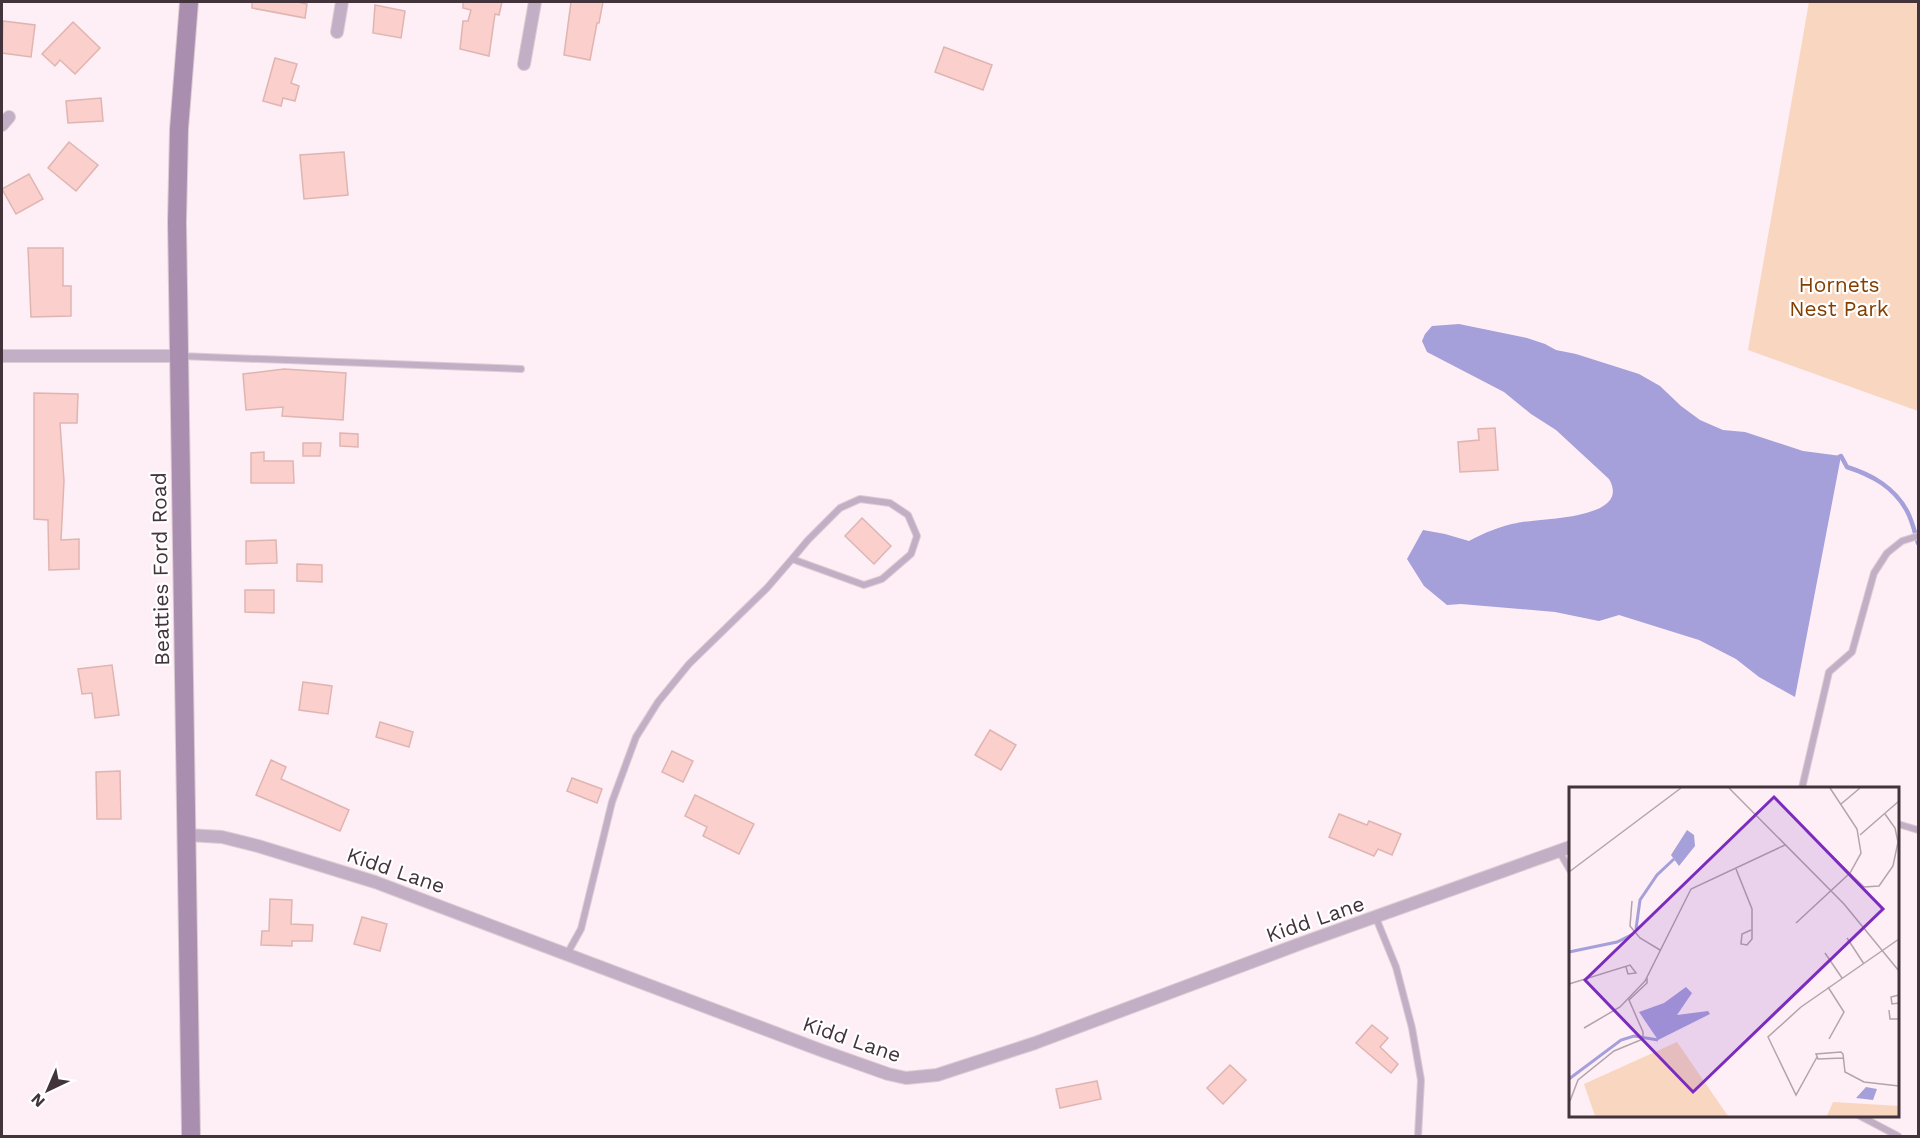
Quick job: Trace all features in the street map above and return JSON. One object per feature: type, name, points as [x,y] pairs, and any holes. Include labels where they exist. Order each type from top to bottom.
[{"type":"main road","name":"Beatties Ford Road","points":[[189,2],[179,129],[177,222],[191,1137]]},
{"type":"street","points":[[337,32],[342,2]]},
{"type":"street","points":[[524,64],[536,2]]},
{"type":"street","points":[[2,356],[178,356]]},
{"type":"street","name":"Kidd Lane","points":[[188,835],[222,837],[258,846],[413,895],[877,1070],[906,1078],[922,1078],[960,1068],[1035,1043],[1302,943],[1565,849]]},
{"type":"lane","points":[[178,356],[521,369]]},
{"type":"lane","points":[[566,954],[581,929],[612,802],[636,737],[658,702],[688,664],[767,588],[792,559],[840,508],[860,499],[890,503],[908,515],[917,536],[912,554],[882,579],[864,585],[792,559]]},
{"type":"lane","points":[[1802,787],[1829,672],[1852,652],[1874,573],[1887,553],[1902,541],[1918,536]]},
{"type":"lane","points":[[1899,824],[1918,830]]},
{"type":"lane","points":[[1565,849],[1569,866]]},
{"type":"lane","points":[[1376,918],[1395,968],[1412,1028],[1421,1080],[1418,1137]]},
{"type":"lane","points":[[1862,1117],[1898,1137]]},
{"type":"green space","name":"Hornets Nest Park","points":[[1809,2],[1918,2],[1918,411],[1748,350]]},
{"type":"shaded area","points":[[1459,324],[1527,338],[1556,350],[1639,374],[1660,386],[1700,420],[1723,430],[1745,432],[1803,451],[1841,456],[1795,697],[1759,677],[1736,659],[1699,640],[1619,615],[1599,621],[1555,612],[1461,604],[1447,605],[1424,586],[1407,559],[1423,530],[1469,541],[1511,524],[1562,518],[1596,510],[1608,502],[1613,492],[1609,479],[1556,430],[1531,414],[1504,392],[1427,352],[1422,341],[1432,326]]},
{"type":"building","points":[[252,2],[303,2],[307,4],[305,18],[252,8]]},
{"type":"building","points":[[463,2],[502,2],[499,15],[495,14],[489,56],[460,49],[463,21],[468,21],[471,10],[463,8]]},
{"type":"building","points":[[571,2],[603,2],[590,60],[564,55]]},
{"type":"building","points":[[375,5],[405,11],[401,38],[373,33]]},
{"type":"building","points":[[3,21],[35,25],[31,57],[2,53]]},
{"type":"building","points":[[73,22],[100,48],[75,74],[60,60],[55,66],[42,54]]},
{"type":"building","points":[[944,47],[992,65],[983,90],[935,72]]},
{"type":"building","points":[[275,58],[297,64],[291,83],[299,86],[295,101],[283,98],[281,106],[263,101]]},
{"type":"building","points":[[101,98],[103,121],[68,123],[66,101]]},
{"type":"building","points":[[69,142],[98,165],[76,191],[48,168]]},
{"type":"building","points":[[344,152],[348,195],[304,199],[300,155]]},
{"type":"building","points":[[29,174],[43,199],[16,214],[2,189]]},
{"type":"building","points":[[28,248],[63,248],[63,286],[71,286],[71,316],[31,317]]},
{"type":"building","points":[[284,369],[346,373],[343,420],[282,416],[283,407],[246,410],[243,374]]},
{"type":"building","points":[[34,393],[78,394],[77,423],[60,423],[64,481],[61,540],[79,539],[79,569],[49,570],[48,520],[34,519]]},
{"type":"building","points":[[1495,428],[1498,470],[1460,472],[1458,442],[1479,440],[1478,429]]},
{"type":"building","points":[[340,433],[358,434],[358,447],[340,446]]},
{"type":"building","points":[[303,443],[321,443],[320,456],[303,456]]},
{"type":"building","points":[[264,452],[264,461],[293,461],[294,483],[251,483],[251,453]]},
{"type":"building","points":[[862,518],[891,546],[874,564],[845,536]]},
{"type":"building","points":[[276,540],[277,563],[246,564],[246,541]]},
{"type":"building","points":[[297,564],[322,565],[322,582],[297,581]]},
{"type":"building","points":[[245,590],[274,590],[274,613],[245,612]]},
{"type":"building","points":[[112,665],[119,715],[95,718],[92,693],[82,694],[78,669]]},
{"type":"building","points":[[303,682],[332,686],[328,714],[299,710]]},
{"type":"building","points":[[380,722],[413,732],[409,747],[376,737]]},
{"type":"building","points":[[990,730],[1016,745],[1001,770],[975,755]]},
{"type":"building","points":[[672,751],[693,761],[683,782],[662,772]]},
{"type":"building","points":[[271,760],[286,767],[281,779],[349,810],[340,831],[256,795]]},
{"type":"building","points":[[120,771],[121,819],[97,819],[96,772]]},
{"type":"building","points":[[572,778],[602,789],[597,803],[567,791]]},
{"type":"building","points":[[695,795],[754,824],[739,854],[703,836],[707,827],[685,816]]},
{"type":"building","points":[[1339,814],[1367,825],[1369,821],[1401,834],[1392,855],[1378,849],[1374,856],[1329,837]]},
{"type":"building","points":[[270,899],[292,900],[291,924],[313,925],[312,941],[292,941],[292,946],[261,945],[262,931],[269,931]]},
{"type":"building","points":[[362,917],[387,924],[380,951],[354,944]]},
{"type":"building","points":[[1372,1025],[1388,1038],[1380,1047],[1398,1064],[1391,1073],[1356,1043]]},
{"type":"building","points":[[1230,1065],[1246,1080],[1223,1104],[1207,1088]]},
{"type":"building","points":[[1097,1081],[1101,1099],[1060,1108],[1056,1089]]},
{"type":"waterway","points":[[1836,459],[1841,456],[1847,467],[1874,478],[1896,495],[1909,515],[1918,543]]}]
